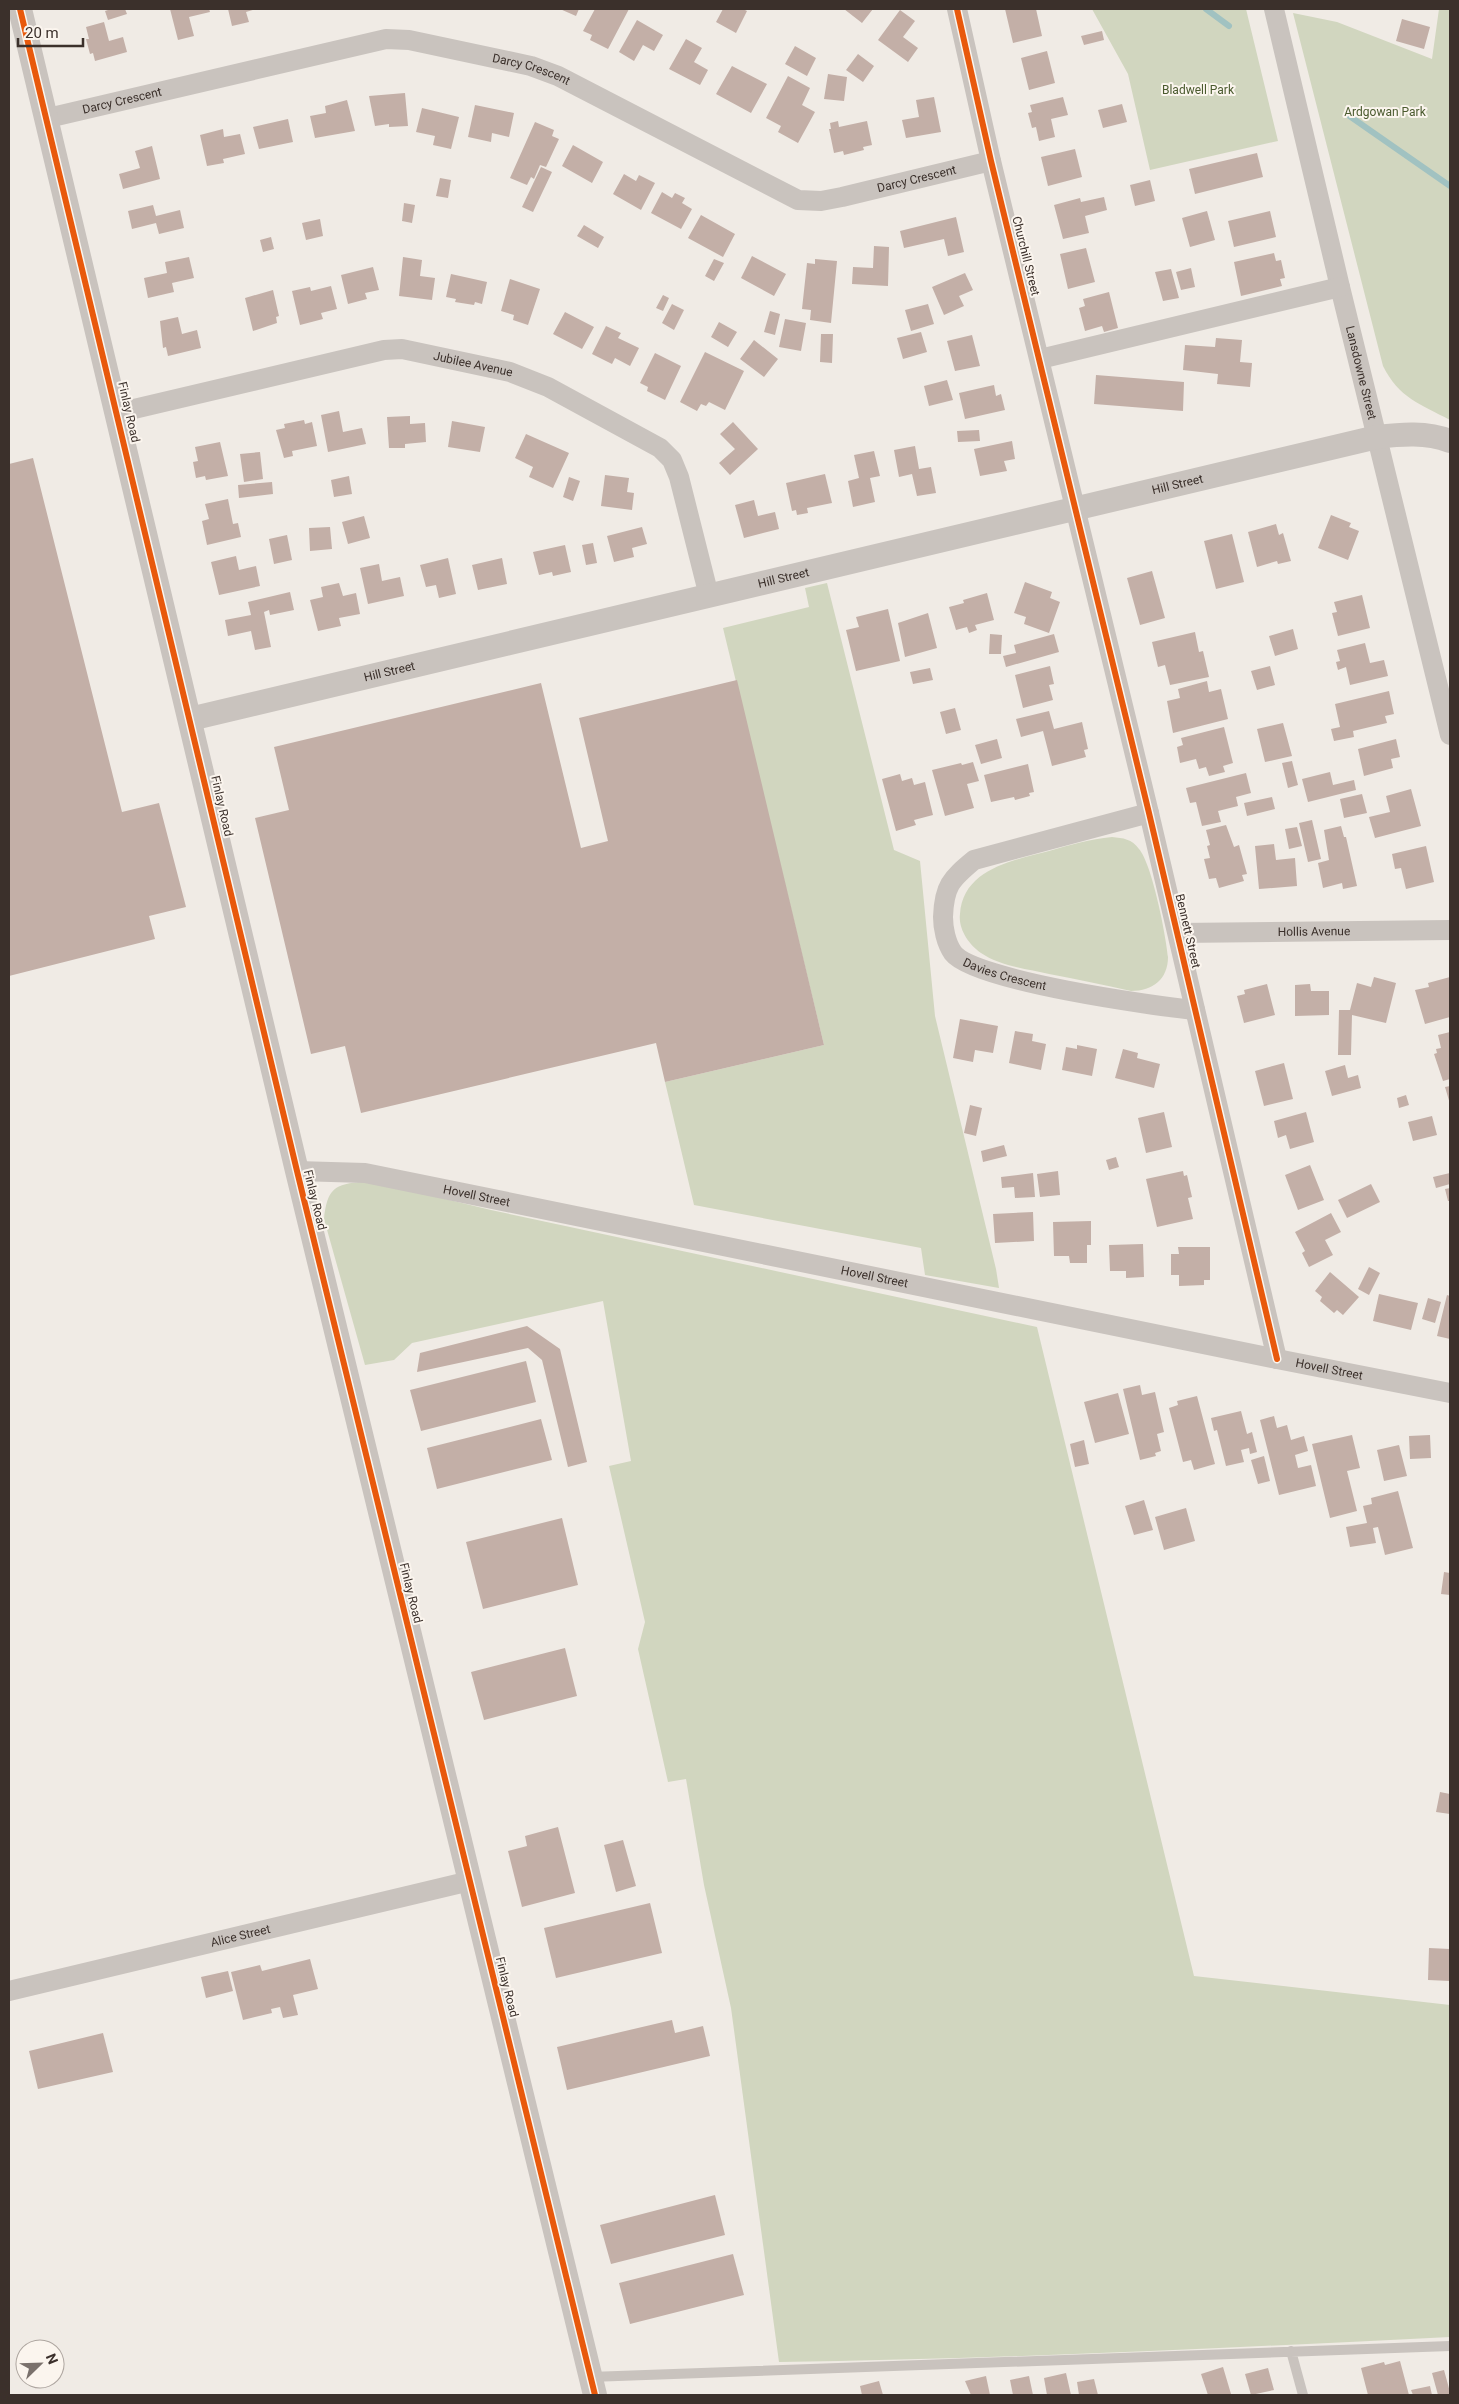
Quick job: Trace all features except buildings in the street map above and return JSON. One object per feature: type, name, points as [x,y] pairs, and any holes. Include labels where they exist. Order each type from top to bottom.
[{"type":"street","name":"Finlay Road","points":[[20,9],[48,118],[296,1171],[592,2386]]},
{"type":"street","name":"Churchill Street","points":[[956,9],[1075,508]]},
{"type":"street","name":"Lansdowne Street","points":[[1274,9],[1376,437],[1450,735]]},
{"type":"street","name":"Darcy Crescent","points":[[48,118],[386,39],[409,40],[531,66],[558,76],[798,200],[820,201],[842,197],[991,161]]},
{"type":"street","points":[[1040,359],[1340,287]]},
{"type":"street","name":"Jubilee Avenue","points":[[118,413],[384,350],[402,349],[510,372],[548,387],[660,448],[672,460],[686,496],[709,596]]},
{"type":"street","name":"Hill Street","points":[[190,719],[1376,437],[1416,434],[1450,441]]},
{"type":"street","name":"Bennett Street","points":[[1075,508],[1178,933],[1277,1360]]},
{"type":"street","name":"Davies Crescent","points":[[1149,814],[974,860],[952,878],[944,902],[943,928],[954,953],[971,966],[1011,978],[1132,1003],[1195,1010]]},
{"type":"street","name":"Hollis Avenue","points":[[1178,933],[1450,930]]},
{"type":"street","name":"Hovell Street","points":[[296,1171],[365,1173],[1277,1360],[1450,1393]]},
{"type":"street","name":"Alice Street","points":[[9,1991],[470,1882]]},
{"type":"lane","points":[[592,2386],[1291,2351],[1450,2346]]},
{"type":"lane","points":[[1291,2351],[1303,2395]]},
{"type":"green space","name":"Bladwell Park","points":[[1092,9],[1246,9],[1278,141],[1150,170],[1128,74]]},
{"type":"green space","name":"Ardgowan Park","points":[[1439,9],[1450,9],[1450,420],[1403,393],[1389,377],[1383,366],[1293,13],[1337,22],[1432,59]]},
{"type":"green space","points":[[827,583],[894,850],[920,861],[935,1016],[999,1288],[925,1275],[921,1248],[694,1205],[665,1082],[824,1045],[723,628],[809,607],[805,588]]},
{"type":"green space","points":[[1112,837],[1133,843],[1144,857],[1149,869],[1161,917],[1168,957],[1165,972],[1158,982],[1146,989],[1131,991],[1023,969],[988,957],[977,950],[969,941],[961,925],[960,914],[963,899],[970,886],[980,877],[992,869],[1021,858],[1096,839]]},
{"type":"green space","points":[[364,1182],[383,1184],[491,1210],[1037,1327],[1194,1976],[1450,2005],[1450,2337],[1031,2356],[779,2362],[731,2008],[704,1885],[686,1779],[668,1782],[638,1649],[645,1622],[609,1466],[631,1461],[603,1301],[412,1343],[394,1360],[365,1365],[324,1219],[327,1201],[334,1190],[346,1184]]},
{"type":"waterway","points":[[1206,9],[1229,26]]},
{"type":"waterway","points":[[1348,115],[1450,186]]},
{"type":"cycle path","points":[[20,9],[297,1171],[595,2395]]},
{"type":"cycle path","points":[[957,9],[991,161],[1149,813],[1277,1359]]}]
